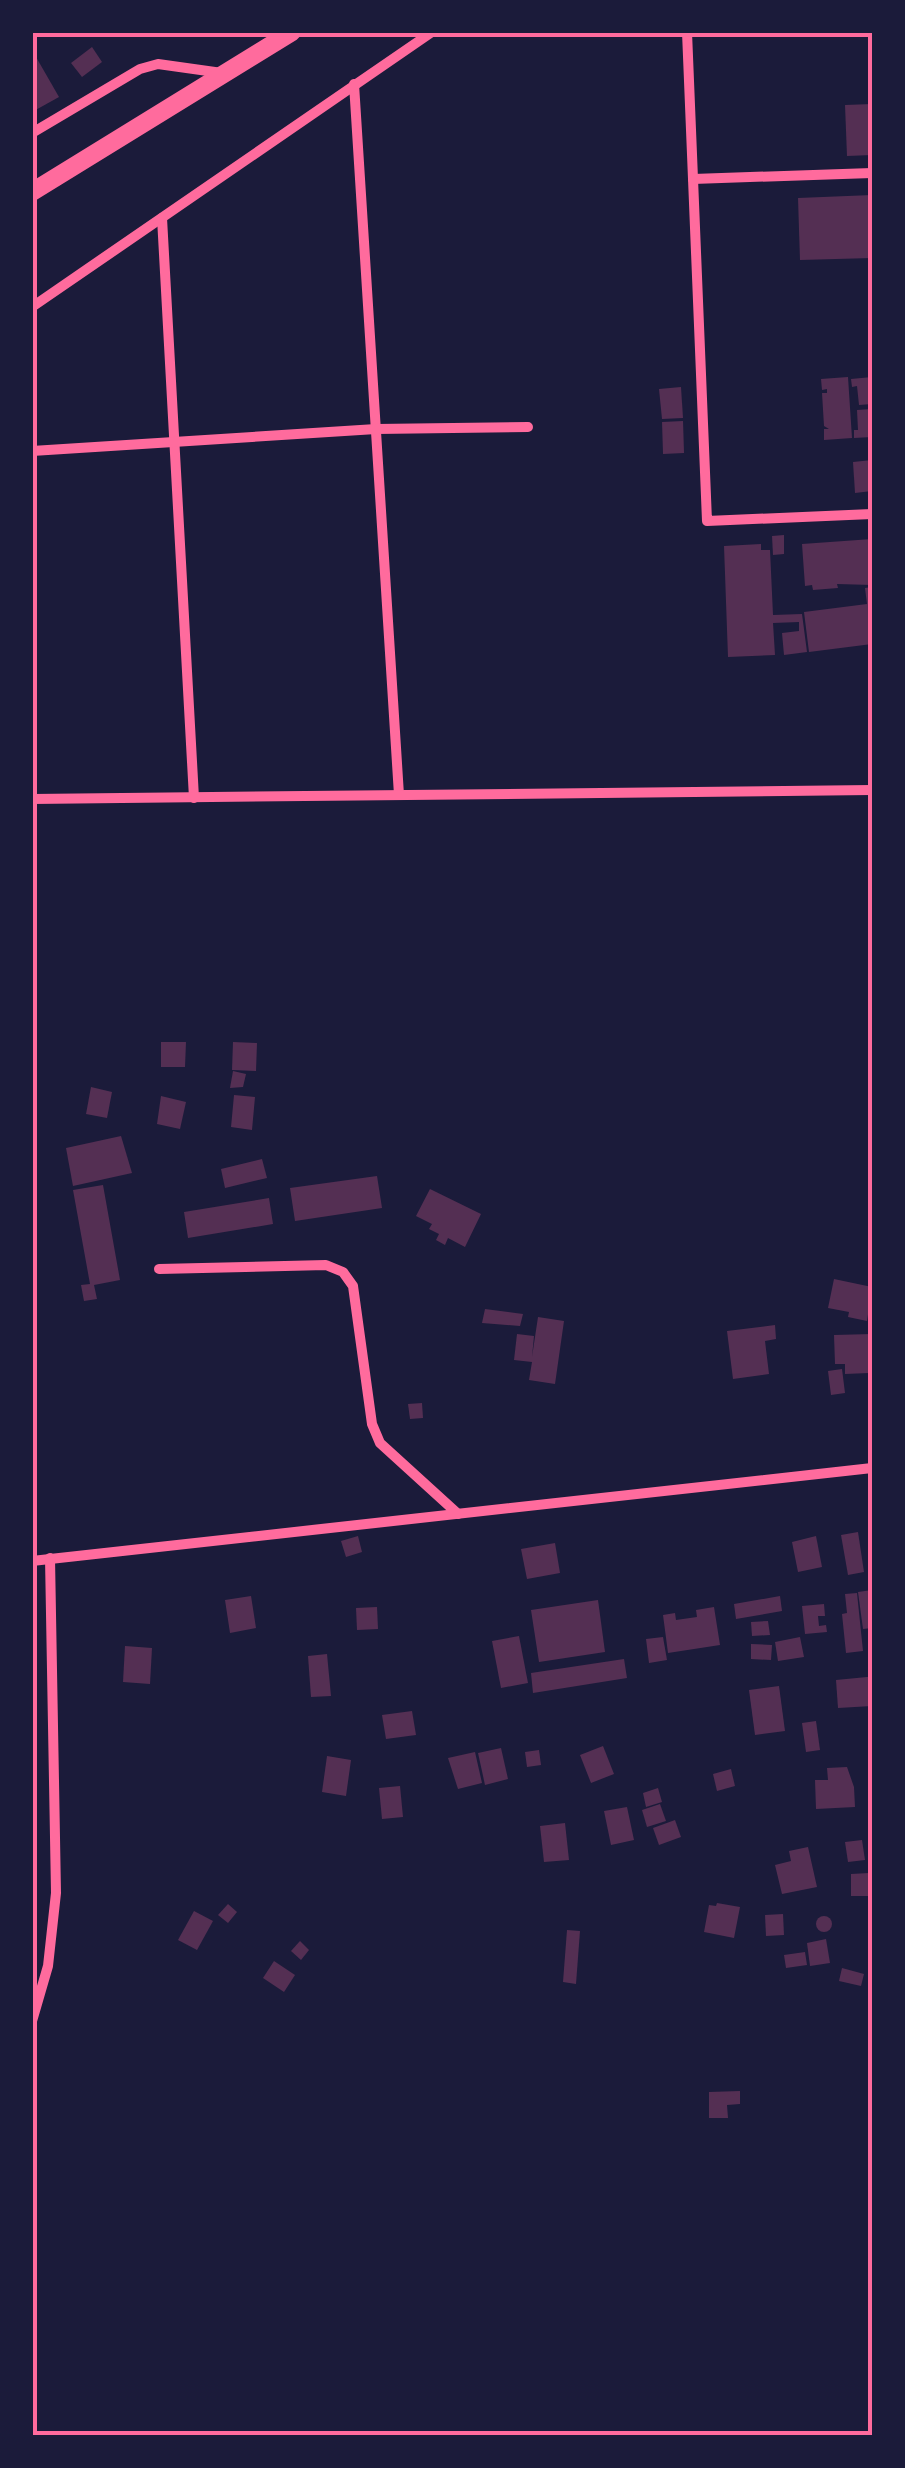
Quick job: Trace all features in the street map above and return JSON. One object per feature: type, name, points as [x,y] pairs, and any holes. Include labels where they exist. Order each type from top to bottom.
[{"type":"main road","points":[[32,192],[292,32]]},
{"type":"street","points":[[32,308],[432,32]]},
{"type":"street","points":[[686,32],[708,521],[872,514]]},
{"type":"street","points":[[32,133],[140,69],[158,64],[224,74]]},
{"type":"street","points":[[354,84],[398,796]]},
{"type":"street","points":[[693,179],[872,173]]},
{"type":"street","points":[[162,218],[194,798]]},
{"type":"street","points":[[32,451],[376,429],[528,427]]},
{"type":"street","points":[[32,799],[872,790]]},
{"type":"street","points":[[158,1269],[326,1265],[344,1272],[353,1286],[372,1424],[380,1443],[458,1514]]},
{"type":"street","points":[[32,1561],[872,1468]]},
{"type":"street","points":[[32,2022],[48,1966],[56,1893],[50,1558]]},
{"type":"building","points":[[92,47],[102,62],[82,77],[71,63]]},
{"type":"building","points":[[32,50],[59,97],[32,112]]},
{"type":"building","points":[[872,104],[872,155],[847,156],[845,105]]},
{"type":"building","points":[[872,195],[872,258],[800,260],[798,198]]},
{"type":"building","points":[[848,377],[852,438],[824,440],[824,429],[829,429],[824,426],[822,393],[827,393],[827,389],[822,390],[821,379]]},
{"type":"building","points":[[872,377],[872,404],[859,405],[857,386],[852,387],[851,379]]},
{"type":"building","points":[[681,387],[683,418],[662,419],[659,389]]},
{"type":"building","points":[[872,409],[872,437],[854,438],[854,430],[858,430],[857,410]]},
{"type":"building","points":[[683,421],[684,453],[663,454],[662,422]]},
{"type":"building","points":[[872,460],[872,491],[855,493],[853,462]]},
{"type":"building","points":[[784,535],[784,554],[773,555],[772,536]]},
{"type":"building","points":[[872,539],[872,585],[837,584],[838,588],[813,590],[812,585],[805,586],[802,544]]},
{"type":"building","points":[[761,544],[761,550],[770,550],[773,615],[802,614],[807,652],[784,655],[782,633],[799,631],[799,622],[773,623],[775,655],[728,657],[724,546]]},
{"type":"building","points":[[872,587],[872,644],[809,652],[804,612],[867,604],[865,588]]},
{"type":"building","points":[[161,1042],[186,1042],[185,1067],[161,1067]]},
{"type":"building","points":[[233,1042],[257,1043],[256,1071],[232,1070]]},
{"type":"building","points":[[233,1071],[246,1074],[243,1087],[230,1088]]},
{"type":"building","points":[[91,1087],[112,1092],[107,1118],[86,1114]]},
{"type":"building","points":[[234,1095],[255,1097],[252,1130],[231,1127]]},
{"type":"building","points":[[161,1096],[186,1102],[180,1129],[157,1124]]},
{"type":"building","points":[[121,1136],[132,1173],[73,1186],[66,1148]]},
{"type":"building","points":[[262,1159],[267,1178],[225,1188],[221,1169]]},
{"type":"building","points":[[377,1176],[382,1208],[295,1221],[290,1188]]},
{"type":"building","points":[[103,1185],[120,1280],[94,1285],[97,1299],[84,1301],[81,1285],[90,1284],[73,1190]]},
{"type":"building","points":[[430,1189],[481,1214],[465,1247],[448,1238],[445,1245],[436,1240],[439,1234],[429,1229],[432,1224],[416,1216]]},
{"type":"building","points":[[269,1198],[273,1224],[188,1238],[184,1212]]},
{"type":"building","points":[[834,1279],[872,1287],[867,1321],[828,1308]]},
{"type":"building","points":[[485,1309],[523,1314],[520,1326],[482,1323]]},
{"type":"building","points":[[538,1317],[564,1321],[555,1384],[529,1380],[532,1362],[514,1360],[517,1334],[534,1336],[532,1357]]},
{"type":"building","points":[[775,1325],[776,1339],[765,1341],[769,1374],[733,1379],[727,1331]]},
{"type":"building","points":[[872,1334],[869,1373],[845,1374],[845,1364],[835,1364],[834,1335]]},
{"type":"building","points":[[842,1369],[845,1393],[831,1395],[828,1371]]},
{"type":"building","points":[[422,1403],[423,1418],[410,1419],[408,1404]]},
{"type":"building","points":[[858,1532],[864,1572],[848,1575],[841,1535]]},
{"type":"building","points":[[358,1536],[362,1552],[346,1557],[341,1541]]},
{"type":"building","points":[[816,1536],[822,1567],[798,1572],[792,1542]]},
{"type":"building","points":[[555,1543],[560,1573],[527,1579],[521,1549]]},
{"type":"building","points":[[872,1590],[872,1628],[863,1629],[858,1592]]},
{"type":"building","points":[[857,1593],[863,1651],[846,1653],[842,1614],[847,1613],[845,1594]]},
{"type":"building","points":[[251,1596],[256,1628],[230,1633],[225,1600]]},
{"type":"building","points":[[780,1596],[782,1611],[736,1619],[734,1604]]},
{"type":"building","points":[[598,1600],[605,1652],[539,1662],[531,1610]]},
{"type":"building","points":[[824,1604],[825,1616],[818,1616],[819,1626],[826,1625],[827,1632],[805,1634],[802,1606]]},
{"type":"building","points":[[377,1607],[378,1629],[357,1630],[356,1608]]},
{"type":"building","points":[[714,1607],[720,1645],[668,1653],[663,1615],[675,1613],[676,1620],[697,1617],[696,1610]]},
{"type":"building","points":[[768,1621],[770,1635],[752,1636],[751,1622]]},
{"type":"building","points":[[519,1636],[528,1683],[501,1688],[492,1641]]},
{"type":"building","points":[[663,1637],[667,1660],[649,1663],[646,1639]]},
{"type":"building","points":[[800,1637],[804,1657],[778,1661],[775,1642]]},
{"type":"building","points":[[751,1644],[772,1645],[771,1660],[751,1659]]},
{"type":"building","points":[[125,1646],[152,1648],[150,1684],[123,1682]]},
{"type":"building","points":[[327,1654],[331,1696],[311,1697],[308,1656]]},
{"type":"building","points":[[624,1659],[627,1678],[533,1693],[531,1673]]},
{"type":"building","points":[[872,1677],[872,1706],[838,1708],[836,1680]]},
{"type":"building","points":[[779,1686],[785,1731],[755,1735],[749,1690]]},
{"type":"building","points":[[412,1711],[416,1735],[386,1739],[382,1715]]},
{"type":"building","points":[[816,1721],[820,1750],[806,1752],[802,1723]]},
{"type":"building","points":[[603,1746],[614,1774],[591,1783],[580,1755]]},
{"type":"building","points":[[501,1748],[508,1779],[485,1785],[478,1753]]},
{"type":"building","points":[[539,1750],[541,1765],[527,1767],[525,1752]]},
{"type":"building","points":[[475,1752],[482,1783],[458,1789],[448,1758]]},
{"type":"building","points":[[327,1756],[351,1760],[346,1796],[322,1792]]},
{"type":"building","points":[[847,1767],[855,1807],[816,1809],[815,1780],[828,1780],[827,1768]]},
{"type":"building","points":[[731,1769],[735,1786],[717,1791],[713,1774]]},
{"type":"building","points":[[400,1786],[403,1817],[382,1819],[379,1788]]},
{"type":"building","points":[[658,1788],[662,1802],[646,1807],[643,1793]]},
{"type":"building","points":[[660,1804],[666,1821],[647,1827],[642,1810]]},
{"type":"building","points":[[627,1807],[634,1840],[611,1845],[604,1811]]},
{"type":"building","points":[[675,1820],[681,1837],[659,1845],[653,1828]]},
{"type":"building","points":[[565,1823],[569,1860],[544,1862],[540,1826]]},
{"type":"building","points":[[862,1840],[865,1860],[848,1862],[845,1842]]},
{"type":"building","points":[[808,1847],[817,1887],[782,1894],[775,1865],[791,1861],[789,1851]]},
{"type":"building","points":[[869,1873],[870,1896],[851,1896],[851,1874]]},
{"type":"building","points":[[228,1904],[237,1912],[228,1923],[218,1915]]},
{"type":"building","points":[[709,1905],[740,1907],[734,1938],[704,1932]]},
{"type":"building","points":[[194,1911],[213,1921],[197,1950],[178,1940]]},
{"type":"building","points":[[783,1914],[784,1935],[766,1936],[765,1915]]},
{"type":"building","points":[[824,1916],[832,1924],[824,1932],[816,1924]]},
{"type":"building","points":[[567,1930],[580,1931],[576,1984],[563,1982]]},
{"type":"building","points":[[826,1939],[830,1963],[810,1966],[807,1943]]},
{"type":"building","points":[[300,1941],[309,1950],[301,1960],[291,1951]]},
{"type":"building","points":[[805,1952],[807,1965],[786,1968],[784,1955]]},
{"type":"building","points":[[274,1961],[295,1975],[284,1992],[263,1978]]},
{"type":"building","points":[[842,1968],[864,1974],[861,1986],[839,1981]]},
{"type":"building","points":[[740,2091],[740,2104],[727,2105],[728,2118],[709,2118],[709,2092]]}]
